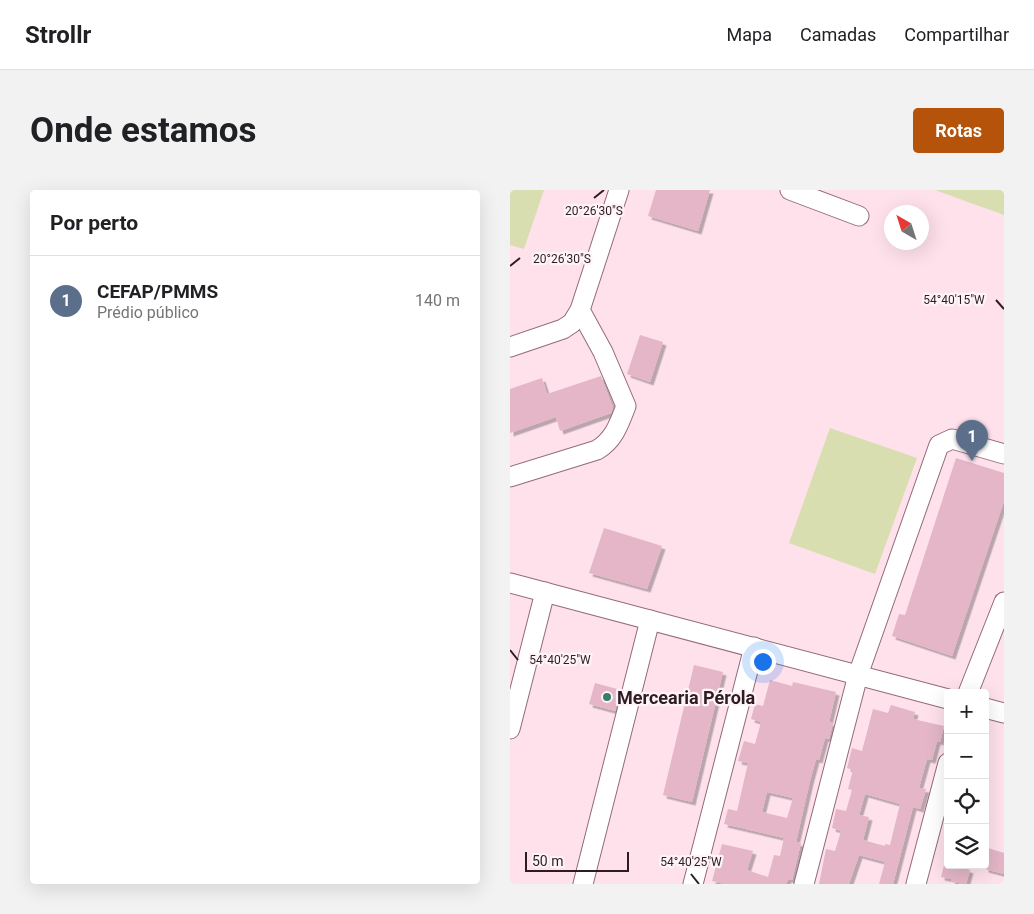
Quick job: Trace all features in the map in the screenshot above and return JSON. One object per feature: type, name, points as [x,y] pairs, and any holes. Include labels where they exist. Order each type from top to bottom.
[{"type":"street","points":[[510,347],[564,329],[572,323],[580,310],[619,190]]},
{"type":"street","points":[[790,190],[859,216]]},
{"type":"street","points":[[510,477],[597,450],[607,444],[616,431],[626,406],[603,352],[580,310]]},
{"type":"street","points":[[804,884],[858,675],[939,444],[952,439],[1004,454]]},
{"type":"street","points":[[510,583],[944,697]]},
{"type":"street","points":[[510,729],[545,592]]},
{"type":"street","points":[[970,689],[1004,602]]},
{"type":"street","points":[[583,884],[650,620]]},
{"type":"street","points":[[693,884],[754,647]]},
{"type":"street","points":[[989,709],[1004,713]]},
{"type":"street","points":[[916,884],[944,778]]},
{"type":"green space","points":[[510,190],[544,190],[524,249],[510,245]]},
{"type":"green space","points":[[935,190],[1004,190],[1004,215]]},
{"type":"green space","points":[[830,428],[917,458],[875,574],[789,543]]},
{"type":"building","points":[[656,190],[710,190],[698,231],[648,216]]},
{"type":"building","points":[[640,335],[663,342],[650,382],[627,374]]},
{"type":"building","points":[[601,376],[613,408],[611,413],[560,431],[556,417],[510,433],[510,389],[542,378],[547,394]]},
{"type":"building","points":[[956,458],[1004,473],[1004,501],[952,656],[892,636],[899,614],[905,615]]},
{"type":"building","points":[[604,528],[662,546],[647,589],[589,573]]},
{"type":"building","points":[[694,665],[723,672],[692,802],[663,795]]},
{"type":"building","points":[[770,680],[792,686],[793,682],[836,692],[829,722],[833,723],[829,739],[825,738],[819,760],[816,759],[810,781],[796,842],[801,843],[792,880],[788,879],[786,884],[725,884],[712,881],[722,844],[753,851],[747,870],[768,877],[774,855],[780,856],[784,838],[724,824],[728,809],[737,811],[748,763],[738,761],[744,741],[755,744],[761,722],[751,719],[755,704],[763,706]],"holes":[[[767,792],[793,798],[787,818],[762,812]]]},
{"type":"building","name":"Mercearia Pérola","points":[[595,683],[621,690],[615,711],[589,704]]},
{"type":"building","points":[[891,705],[915,712],[913,719],[944,726],[940,742],[937,741],[932,760],[927,759],[919,788],[926,789],[920,809],[913,807],[893,884],[879,884],[885,862],[859,855],[849,884],[819,884],[826,849],[835,851],[841,831],[832,828],[836,809],[846,811],[852,790],[848,789],[853,770],[847,768],[852,748],[862,751],[873,709],[888,713]],"holes":[[[865,794],[900,804],[890,845],[885,844],[885,846],[863,840],[869,817],[859,815]]]},
{"type":"building","points":[[989,848],[1004,853],[1004,874],[985,869],[989,869]]},
{"type":"building","points":[[944,865],[944,869],[970,870],[966,884],[951,882],[952,879],[941,877]]},
{"type":"place","name":"CEFAP/PMMS","points":[[972,461]]},
{"type":"place","name":"Mercearia Pérola","points":[[607,697]]}]
